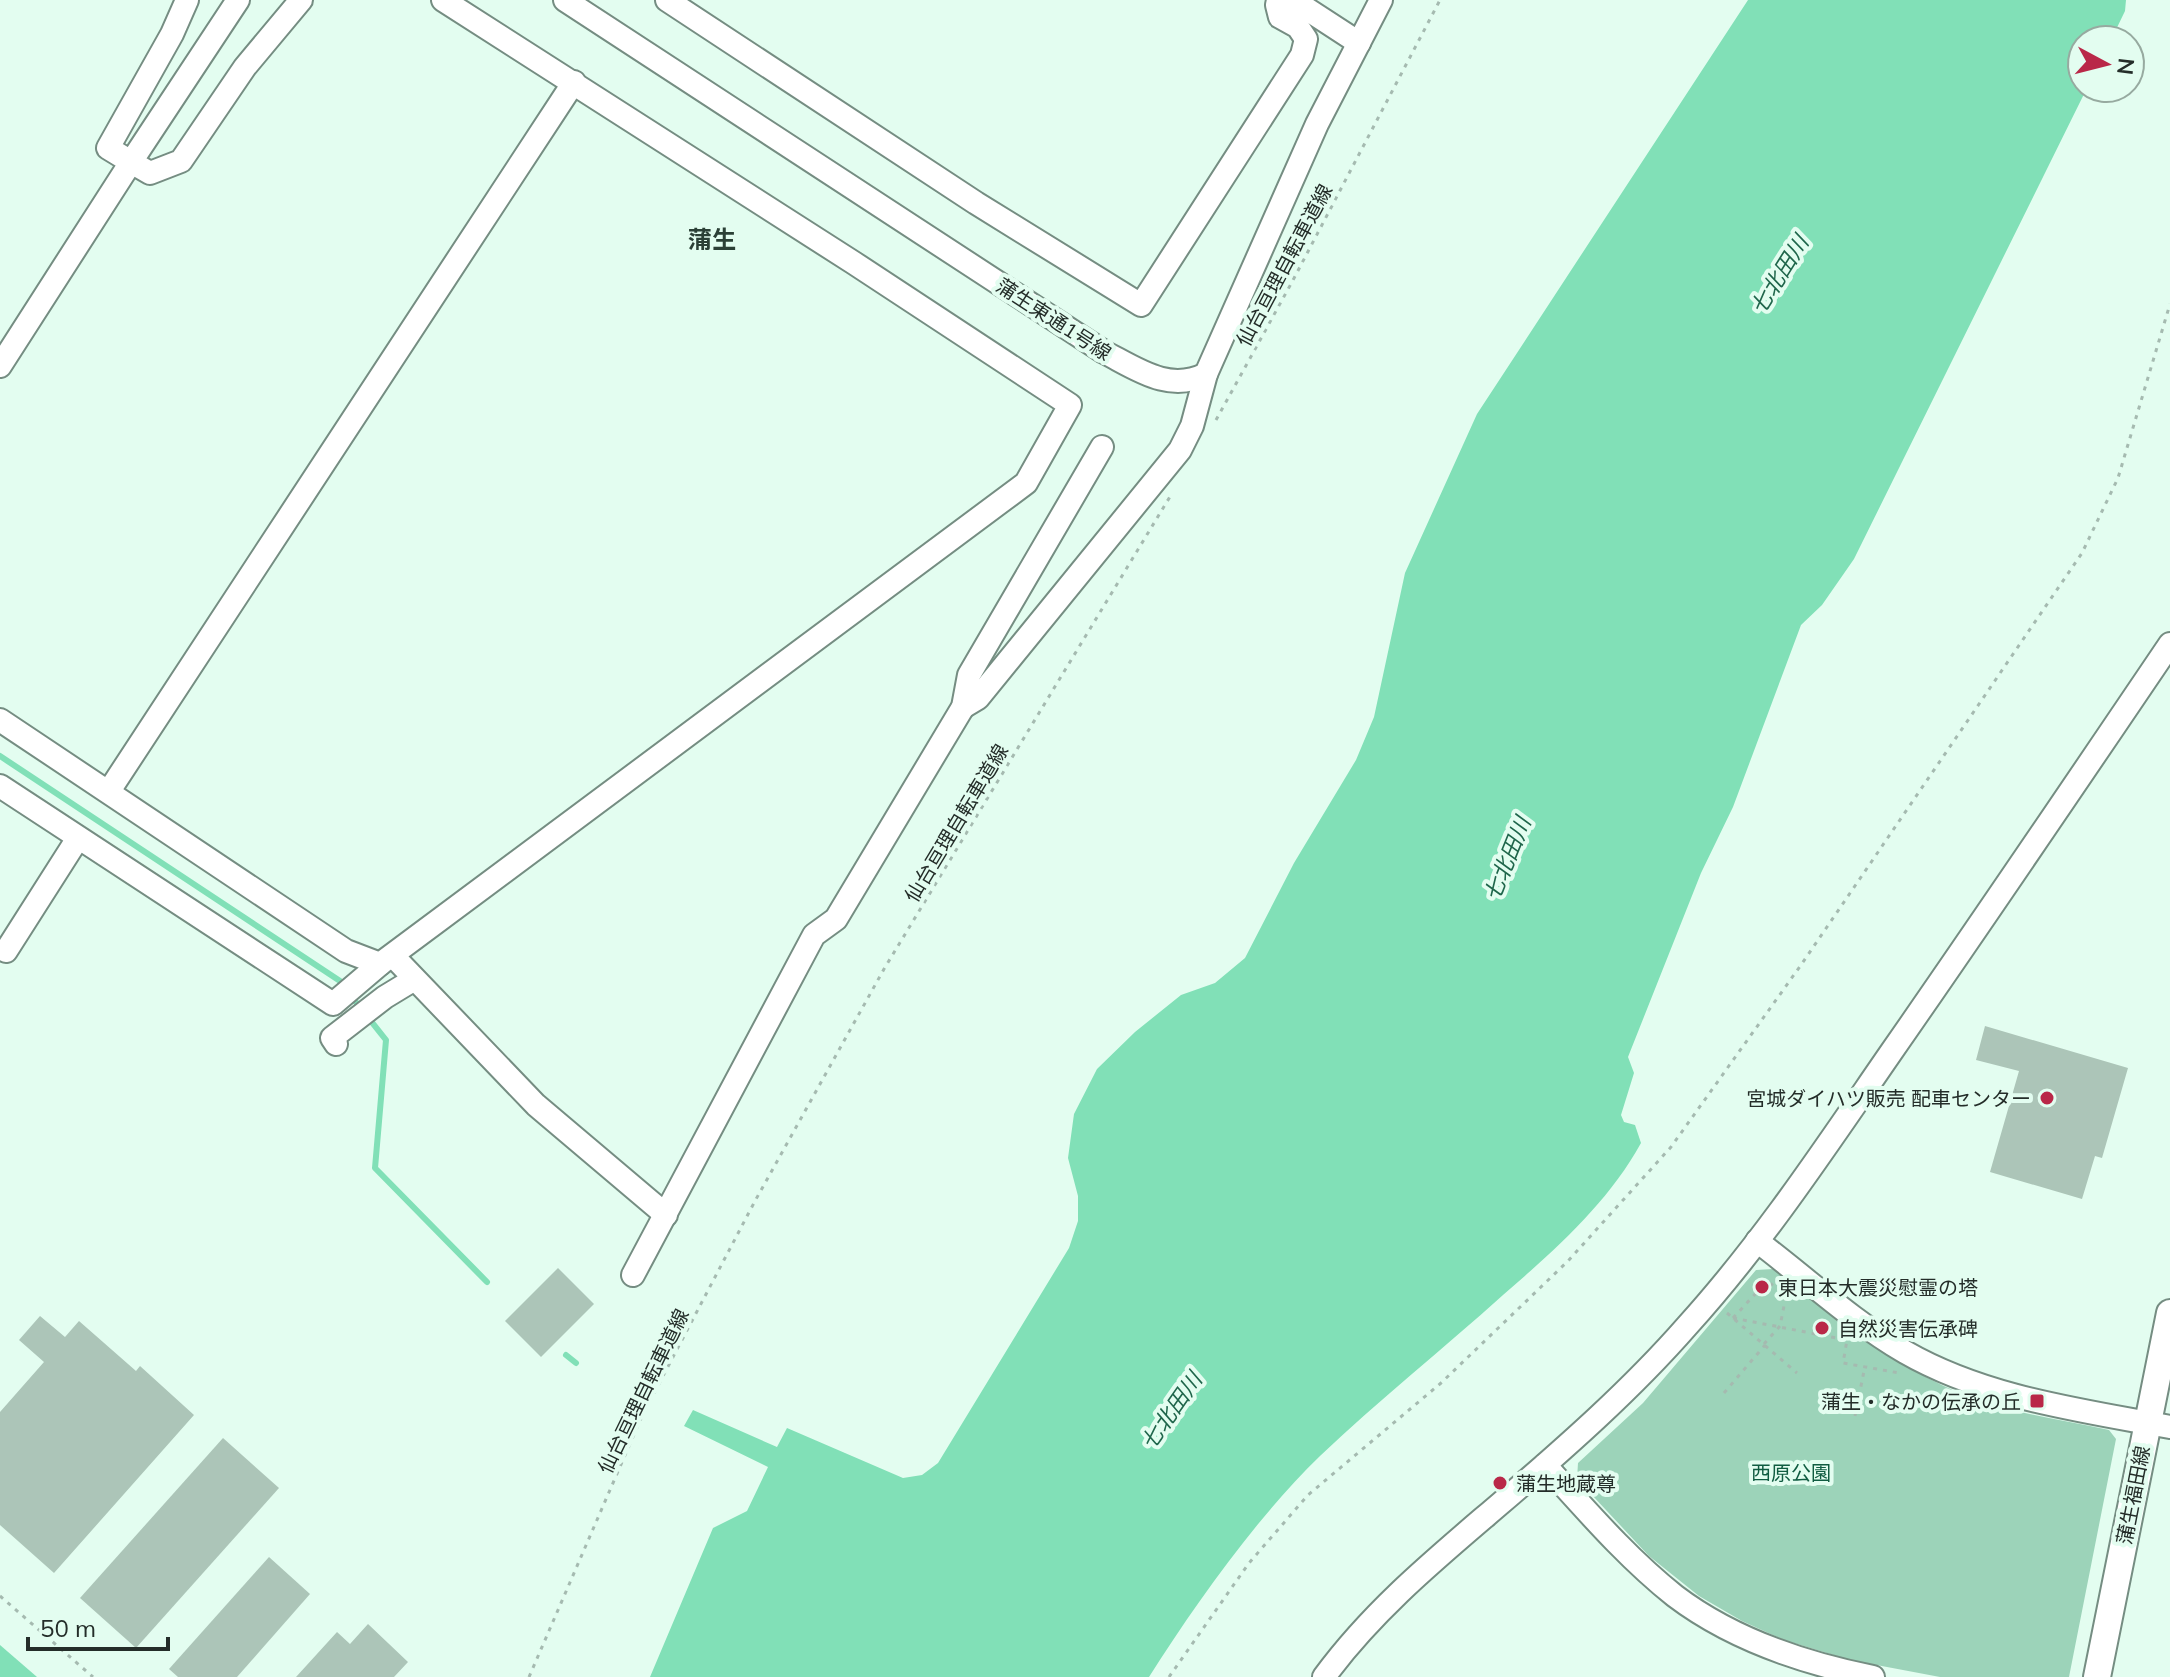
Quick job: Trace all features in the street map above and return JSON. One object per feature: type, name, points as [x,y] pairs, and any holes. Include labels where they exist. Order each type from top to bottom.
[{"type":"main road","name":"蒲生福田線","points":[[2097,1677],[2158,1425],[2170,1313]]},
{"type":"street","points":[[187,0],[172,34],[108,148],[150,173],[181,161],[245,67],[301,0]]},
{"type":"street","points":[[0,366],[238,0]]},
{"type":"street","points":[[0,786],[333,1004],[393,969],[1026,483],[1070,405],[443,0]]},
{"type":"street","name":"蒲生東通1号線","points":[[565,0],[1104,352],[1162,380],[1192,381],[1206,374]]},
{"type":"street","points":[[667,0],[976,203],[1141,305],[1302,55],[1306,39],[1298,27],[1280,17],[1278,0]]},
{"type":"street","points":[[1293,0],[1359,43]]},
{"type":"street","points":[[963,707],[978,698],[1180,450],[1192,426],[1206,374],[1317,124],[1381,0]]},
{"type":"street","points":[[109,791],[574,82]]},
{"type":"street","points":[[633,1275],[814,935],[836,919],[963,707],[969,675],[1102,447]]},
{"type":"street","points":[[1324,1677],[1385,1605],[1545,1465],[1685,1329],[1786,1204],[2170,644]]},
{"type":"street","points":[[0,720],[346,951],[393,969],[536,1105],[666,1215]]},
{"type":"street","points":[[6,951],[78,838]]},
{"type":"street","points":[[341,1036],[385,997],[393,969]]},
{"type":"street","points":[[1757,1241],[1905,1352],[1935,1366],[1991,1389],[2024,1398],[2158,1425]]},
{"type":"street","points":[[1545,1465],[1626,1553],[1677,1597],[1730,1629],[1795,1659],[1873,1677]]},
{"type":"path","name":"仙台亘理自転車道線","points":[[1210,431],[1440,0]]},
{"type":"path","points":[[1169,1677],[1249,1563],[1308,1495],[1441,1383],[1558,1272],[1671,1147],[1801,965],[2082,553],[2118,478],[2170,304]]},
{"type":"path","name":"仙台亘理自転車道線","points":[[529,1677],[642,1416],[755,1201],[884,969],[1178,484]]},
{"type":"path","points":[[1733,1318],[1757,1292],[1766,1290],[1776,1280]]},
{"type":"path","points":[[1724,1393],[1780,1326],[1787,1289]]},
{"type":"path","points":[[1727,1312],[1797,1373]]},
{"type":"path","points":[[1733,1318],[1847,1340],[1843,1363],[1903,1374]]},
{"type":"path","points":[[1855,1416],[1865,1366]]},
{"type":"path","points":[[0,1596],[93,1677]]},
{"type":"green space","name":"西原公園","points":[[1773,1269],[1860,1336],[1930,1379],[1992,1404],[2109,1430],[2116,1439],[2069,1677],[1940,1677],[1850,1660],[1784,1640],[1742,1621],[1699,1596],[1649,1556],[1577,1479],[1578,1463],[1643,1403],[1756,1270]]},
{"type":"water","name":"七北田川","points":[[1748,0],[2126,0],[2119,24],[2066,24],[2066,104],[2079,104],[1854,559],[1822,605],[1801,625],[1733,807],[1701,873],[1628,1057],[1634,1073],[1621,1115],[1624,1122],[1635,1125],[1641,1143],[1597,1206],[1561,1243],[1365,1415],[1296,1480],[1228,1562],[1149,1677],[650,1677],[713,1528],[747,1511],[768,1467],[684,1426],[693,1410],[777,1447],[787,1428],[903,1478],[922,1475],[938,1463],[1069,1248],[1078,1221],[1078,1196],[1068,1158],[1074,1114],[1097,1069],[1135,1032],[1181,995],[1215,983],[1245,958],[1294,863],[1356,760],[1374,717],[1405,573],[1477,414]]},
{"type":"water","points":[[0,1645],[37,1677],[0,1677]]},
{"type":"building","points":[[1985,1026],[2128,1068],[2102,1158],[2095,1156],[2082,1199],[1990,1172],[2019,1071],[1976,1060]]},
{"type":"building","points":[[558,1268],[594,1304],[541,1357],[505,1321]]},
{"type":"building","points":[[40,1316],[65,1337],[79,1321],[136,1371],[140,1366],[194,1415],[54,1573],[0,1525],[0,1412],[44,1362],[19,1340]]},
{"type":"building","points":[[223,1438],[279,1488],[136,1648],[80,1598]]},
{"type":"building","points":[[269,1557],[310,1594],[237,1677],[178,1677],[169,1669]]},
{"type":"building","points":[[368,1624],[408,1662],[394,1677],[296,1677],[337,1632],[350,1644]]},
{"type":"waterway","points":[[0,756],[345,987]]},
{"type":"waterway","points":[[351,996],[386,1040],[375,1168],[487,1282]]},
{"type":"waterway","points":[[566,1355],[576,1363]]},
{"type":"place","name":"宮城ダイハツ販売 配車センター","points":[[2047,1098]]},
{"type":"place","name":"東日本大震災慰霊の塔","points":[[1762,1287]]},
{"type":"place","name":"自然災害伝承碑","points":[[1822,1328]]},
{"type":"place","name":"蒲生・なかの伝承の丘","points":[[2037,1401]]},
{"type":"place","name":"蒲生地蔵尊","points":[[1500,1483]]},
{"type":"district","name":"蒲生","points":[[712,239]]}]
